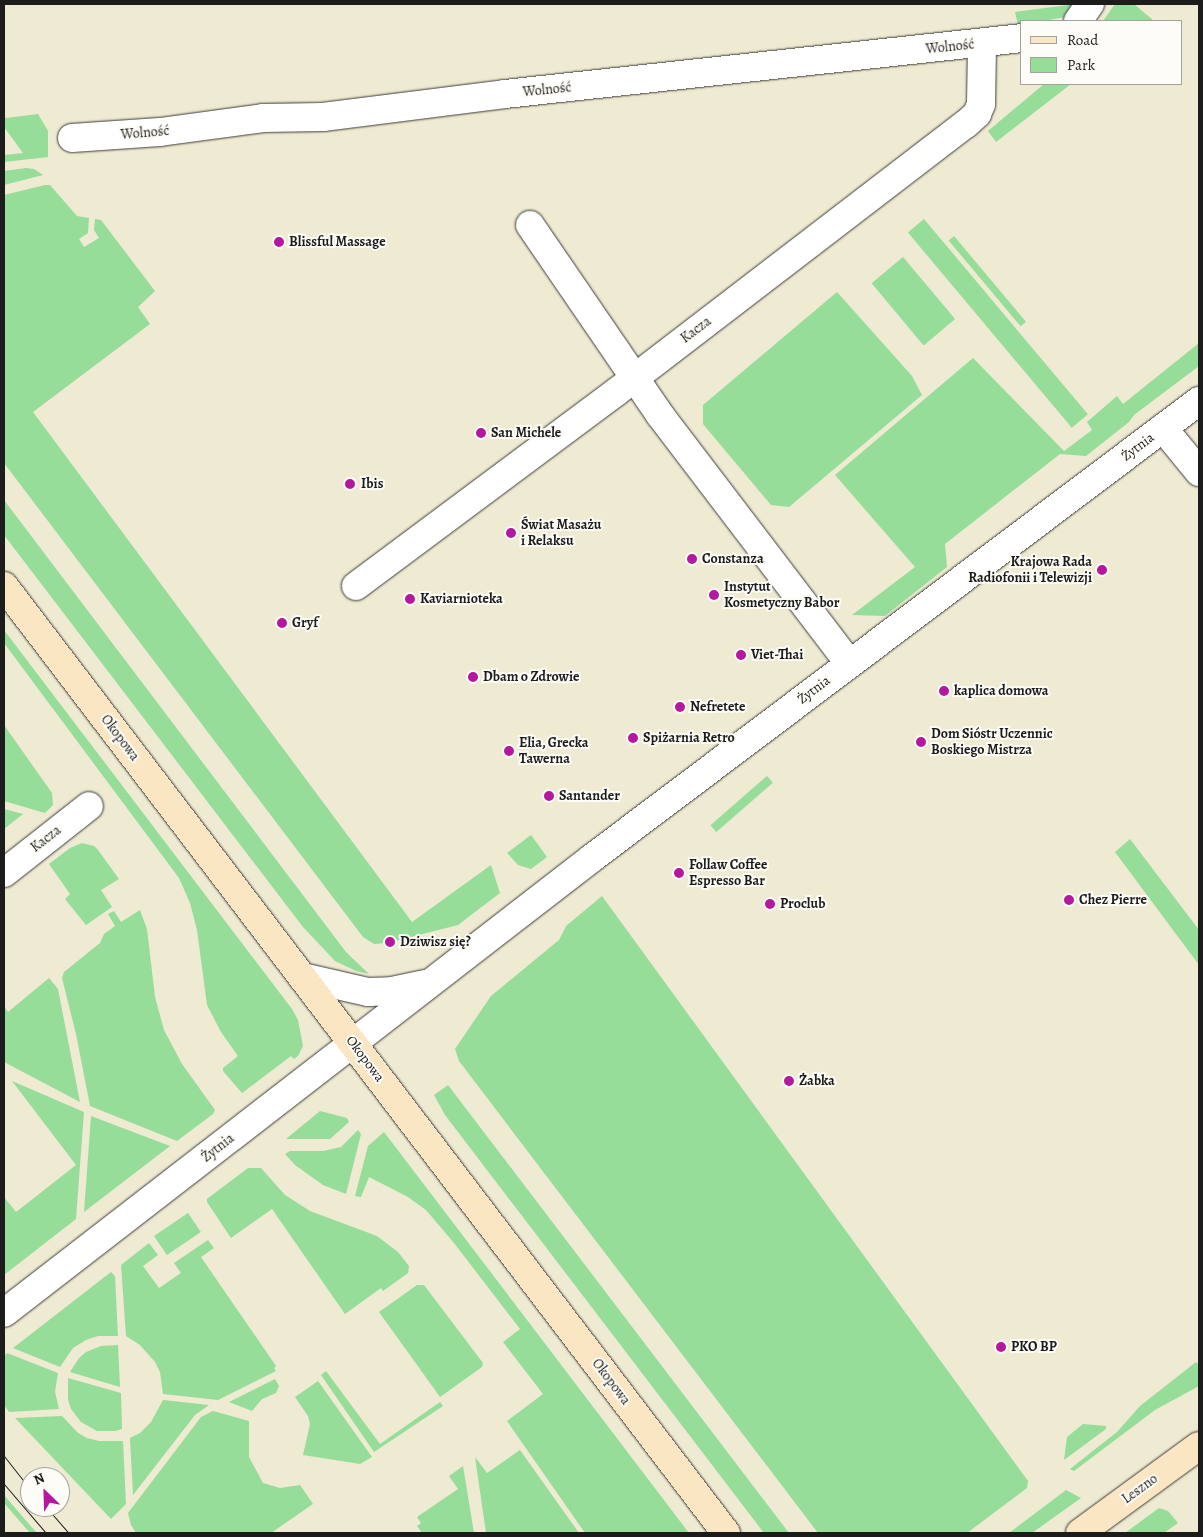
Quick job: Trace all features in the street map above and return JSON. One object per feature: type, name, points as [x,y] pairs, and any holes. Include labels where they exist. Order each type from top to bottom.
[{"type":"main road","name":"Okopowa","points":[[4,586],[726,1533]]},
{"type":"main road","name":"Leszno","points":[[1080,1533],[1199,1446]]},
{"type":"street","points":[[1079,20],[1090,4]]},
{"type":"street","name":"Wolność","points":[[72,138],[160,132],[263,118],[323,117],[515,93],[982,44],[1020,38]]},
{"type":"street","name":"Kacza","points":[[356,586],[636,377],[977,114],[981,104],[983,88],[982,44]]},
{"type":"street","points":[[530,225],[608,336],[660,415],[850,663]]},
{"type":"street","name":"Żytnia","points":[[4,1313],[354,1044],[431,982],[850,663],[1199,401]]},
{"type":"street","points":[[1163,428],[1199,472]]},
{"type":"street","name":"Kacza","points":[[4,873],[89,806]]},
{"type":"street","name":"Żytnia","points":[[302,977],[368,992],[392,991],[431,982]]},
{"type":"green space","points":[[1076,4],[1073,11],[1065,17],[1048,20],[1020,20],[1020,24],[1018,25],[1015,12]]},
{"type":"green space","points":[[1115,4],[1134,4],[1153,20],[1104,20]]},
{"type":"green space","points":[[1043,85],[1070,85],[996,142],[988,131]]},
{"type":"green space","points":[[38,114],[48,131],[48,157],[4,162],[4,155],[23,153],[4,127],[4,116],[6,118]]},
{"type":"green space","points":[[26,168],[34,169],[43,175],[4,185],[4,171]]},
{"type":"green space","points":[[50,185],[77,216],[89,218],[88,233],[79,239],[84,247],[99,238],[94,230],[95,219],[101,220],[155,291],[138,307],[150,324],[33,412],[412,922],[491,865],[500,893],[458,925],[387,943],[374,944],[363,937],[4,463],[4,195]]},
{"type":"green space","points":[[924,219],[1088,414],[1072,428],[908,232]]},
{"type":"green space","points":[[954,236],[1026,322],[1021,326],[949,240]]},
{"type":"green space","points":[[903,257],[955,319],[924,345],[872,283]]},
{"type":"green space","points":[[837,292],[912,376],[922,395],[789,507],[771,505],[703,424],[703,405]]},
{"type":"green space","points":[[1199,343],[1199,366],[1134,415],[1129,422],[1086,456],[1060,454],[945,544],[947,567],[885,616],[852,615],[915,567],[835,475],[973,358],[1064,451],[1092,430],[1087,422],[1117,396],[1123,404]]},
{"type":"green space","points":[[4,500],[346,952],[369,974],[356,971],[335,961],[303,927],[4,535]]},
{"type":"green space","points":[[4,630],[292,1009],[298,1020],[303,1046],[298,1056],[294,1059],[291,1056],[242,1093],[223,1071],[223,1068],[238,1056],[221,1032],[207,1005],[197,930],[190,903],[179,878],[4,643]]},
{"type":"green space","points":[[4,725],[52,793],[53,805],[45,813],[4,801]]},
{"type":"green space","points":[[767,776],[773,783],[716,832],[710,825]]},
{"type":"green space","points":[[4,809],[23,814],[4,829]]},
{"type":"green space","points":[[531,835],[547,857],[531,869],[518,865],[507,853]]},
{"type":"green space","points":[[1130,839],[1199,930],[1199,965],[1115,852]]},
{"type":"green space","points":[[82,843],[94,846],[119,879],[101,890],[112,907],[86,925],[65,899],[70,894],[49,864],[70,848]]},
{"type":"green space","points":[[602,896],[1028,1481],[1027,1488],[967,1533],[818,1533],[459,1061],[455,1049],[491,996],[559,940],[566,926]]},
{"type":"green space","points":[[140,910],[147,929],[155,997],[164,1030],[182,1064],[215,1110],[213,1114],[177,1141],[90,1106],[76,1034],[62,978],[64,972],[100,943],[104,934],[115,926],[108,914],[114,911],[121,922]]},
{"type":"green space","points":[[49,978],[58,989],[80,1102],[4,1062],[4,1006],[8,1012]]},
{"type":"green space","points":[[12,1081],[84,1112],[76,1219],[4,1275],[4,1197],[16,1212],[76,1165]]},
{"type":"green space","points":[[448,1085],[789,1533],[764,1533],[445,1115],[434,1095]]},
{"type":"green space","points":[[320,1111],[347,1118],[349,1122],[330,1139],[286,1139]]},
{"type":"green space","points":[[91,1116],[170,1146],[84,1212]]},
{"type":"green space","points":[[358,1130],[361,1134],[346,1194],[323,1185],[295,1165],[285,1154],[290,1151],[323,1151],[341,1147]]},
{"type":"green space","points":[[384,1132],[689,1533],[585,1533],[507,1421],[543,1394],[503,1342],[520,1329],[454,1243],[426,1210],[408,1197],[369,1177],[361,1197],[355,1196],[368,1146]]},
{"type":"green space","points":[[248,1168],[261,1168],[285,1195],[310,1211],[377,1236],[398,1252],[409,1266],[408,1273],[383,1291],[381,1288],[345,1314],[272,1209],[231,1238],[207,1202],[207,1199]]},
{"type":"green space","points":[[188,1213],[201,1232],[167,1255],[154,1236]]},
{"type":"green space","points":[[208,1240],[214,1248],[201,1257],[276,1366],[274,1368],[276,1371],[218,1400],[163,1394],[160,1372],[155,1362],[140,1345],[126,1336],[121,1265],[149,1243],[158,1255],[143,1266],[159,1288],[181,1273],[174,1263]]},
{"type":"green space","points":[[111,1272],[115,1276],[118,1336],[98,1336],[86,1340],[73,1348],[60,1367],[13,1348]]},
{"type":"green space","points":[[417,1285],[424,1285],[483,1363],[482,1367],[440,1397],[379,1312]]},
{"type":"green space","points":[[118,1345],[120,1387],[70,1372],[79,1358],[86,1352],[101,1346]]},
{"type":"green space","points":[[7,1353],[58,1373],[55,1392],[59,1409],[9,1412],[4,1405],[4,1356]]},
{"type":"green space","points":[[1196,1362],[1199,1365],[1199,1386],[1155,1410],[1074,1471],[1070,1469],[1117,1432],[1140,1406]]},
{"type":"green space","points":[[326,1371],[380,1444],[440,1402],[443,1406],[374,1452],[321,1375]]},
{"type":"green space","points":[[68,1378],[121,1393],[122,1429],[97,1431],[81,1422],[71,1409],[68,1400]]},
{"type":"green space","points":[[275,1379],[279,1386],[276,1393],[262,1399],[252,1411],[229,1402]]},
{"type":"green space","points":[[318,1381],[372,1457],[360,1464],[303,1455],[310,1424],[308,1416],[295,1397]]},
{"type":"green space","points":[[163,1400],[209,1405],[195,1415],[133,1495],[130,1438],[140,1433],[151,1422]]},
{"type":"green space","points":[[213,1411],[249,1421],[249,1457],[263,1483],[280,1488],[300,1485],[313,1504],[271,1533],[136,1533],[131,1525],[128,1513],[201,1417]]},
{"type":"green space","points":[[62,1416],[78,1433],[87,1438],[99,1441],[123,1441],[126,1504],[111,1519],[70,1476],[70,1467],[62,1467],[15,1418]]},
{"type":"green space","points":[[1083,1424],[1106,1426],[1106,1429],[1064,1460],[1067,1437]]},
{"type":"green space","points":[[520,1450],[579,1533],[486,1533],[475,1457],[487,1473]]},
{"type":"green space","points":[[463,1466],[474,1533],[422,1533],[417,1526],[421,1523],[417,1517],[458,1489],[449,1476]]},
{"type":"green space","points":[[1066,1490],[1081,1498],[1032,1533],[1009,1533]]},
{"type":"green space","points":[[4,1495],[20,1513],[20,1517],[23,1517],[37,1533],[30,1533],[4,1503]]},
{"type":"green space","points":[[1159,1508],[1168,1511],[1178,1523],[1164,1533],[1125,1533]]},
{"type":"tram line","points":[[4,1456],[20,1476]]},
{"type":"tram line","points":[[4,1484],[46,1533]]},
{"type":"tram line","points":[[55,1517],[69,1533]]},
{"type":"place","name":"Blissful Massage","points":[[279,242]]},
{"type":"place","name":"San Michele","points":[[481,433]]},
{"type":"place","name":"Ibis","points":[[350,484]]},
{"type":"place","name":"Świat Masażu i Relaksu","points":[[511,533]]},
{"type":"place","name":"Constanza","points":[[692,559]]},
{"type":"place","name":"Krajowa Rada Radiofonii i Telewizji","points":[[1102,570]]},
{"type":"place","name":"Instytut Kosmetyczny Babor","points":[[714,595]]},
{"type":"place","name":"Kaviarnioteka","points":[[410,599]]},
{"type":"place","name":"Gryf","points":[[282,623]]},
{"type":"place","name":"Viet-Thai","points":[[741,655]]},
{"type":"place","name":"Dbam o Zdrowie","points":[[473,677]]},
{"type":"place","name":"kaplica domowa","points":[[944,691]]},
{"type":"place","name":"Nefretete","points":[[680,707]]},
{"type":"place","name":"Spiżarnia Retro","points":[[633,738]]},
{"type":"place","name":"Dom Sióstr Uczennic Boskiego Mistrza","points":[[921,742]]},
{"type":"place","name":"Elia, Grecka Tawerna","points":[[509,751]]},
{"type":"place","name":"Santander","points":[[549,796]]},
{"type":"place","name":"Follaw Coffee Espresso Bar","points":[[679,873]]},
{"type":"place","name":"Chez Pierre","points":[[1069,900]]},
{"type":"place","name":"Proclub","points":[[770,904]]},
{"type":"place","name":"Dziwisz się?","points":[[390,942]]},
{"type":"place","name":"Żabka","points":[[789,1081]]},
{"type":"place","name":"PKO BP","points":[[1001,1347]]}]
